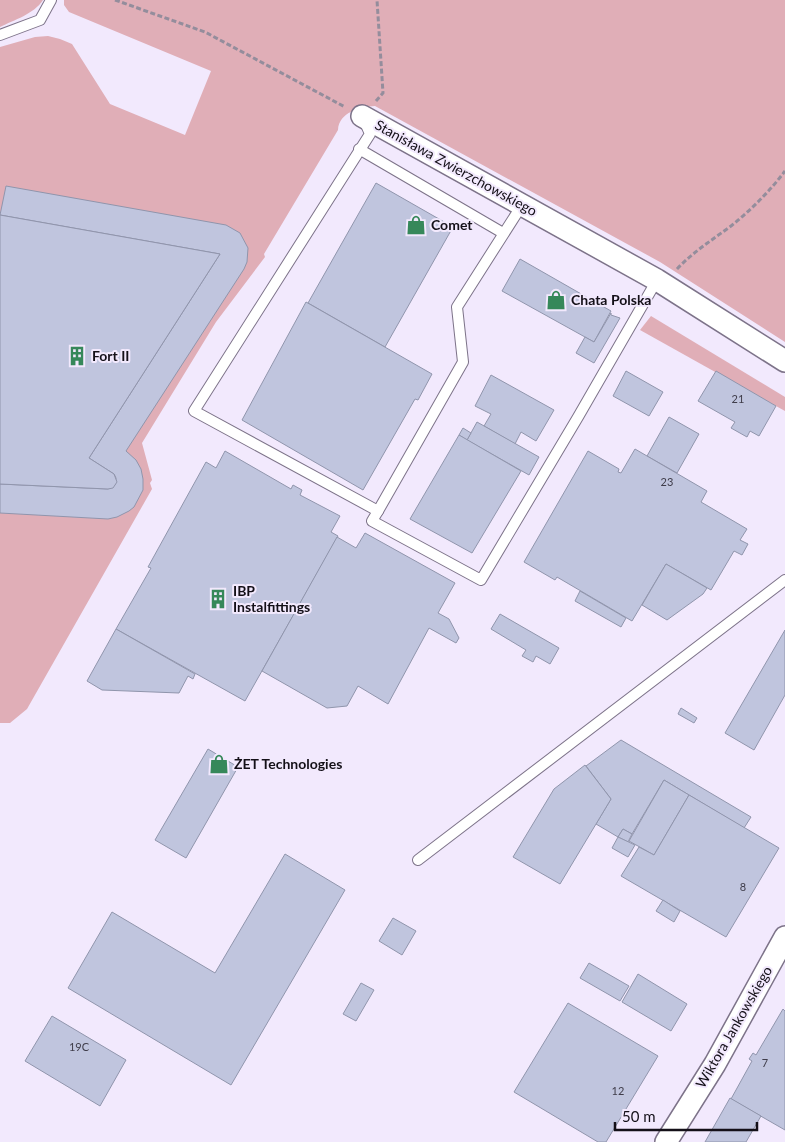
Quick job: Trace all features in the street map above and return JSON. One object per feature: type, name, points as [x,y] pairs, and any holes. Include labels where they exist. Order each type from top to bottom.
[{"type":"street","name":"Stanisława Zwierzchowskiego","points":[[362,116],[660,282],[785,361]]},
{"type":"street","name":"Wiktora Jankowskiego","points":[[666,1142],[715,1064],[785,937]]},
{"type":"lane","points":[[0,35],[40,20],[51,0]]},
{"type":"lane","points":[[362,116],[370,134],[194,411],[378,511]]},
{"type":"lane","points":[[359,149],[503,233]]},
{"type":"lane","points":[[522,205],[456,307],[463,362],[372,521],[481,580],[660,282]]},
{"type":"lane","points":[[418,860],[785,580]]},
{"type":"path","name":"Stanisława Zwierzchowskiego","points":[[115,0],[205,32],[362,116]]},
{"type":"path","points":[[362,116],[383,93],[377,0]]},
{"type":"path","points":[[660,282],[690,255],[732,224],[773,186],[785,171]]},
{"type":"shaded area","points":[[0,0],[43,0],[29,13],[0,27]]},
{"type":"shaded area","points":[[64,0],[785,0],[785,342],[660,262],[375,106],[357,109],[342,119],[338,130],[264,254],[265,257],[216,322],[142,443],[152,480],[150,483],[152,489],[27,709],[10,723],[0,723],[0,47],[35,37],[48,36],[72,44],[110,104],[185,135],[211,71],[69,12],[64,5]]},
{"type":"shaded area","points":[[651,316],[785,397],[785,411],[640,330]]},
{"type":"building","points":[[376,183],[453,227],[385,347],[308,303]]},
{"type":"building","points":[[6,186],[226,225],[240,233],[248,248],[247,262],[244,269],[126,451],[136,460],[141,469],[143,490],[134,507],[117,517],[108,519],[0,513],[0,484],[108,489],[115,485],[116,478],[114,474],[89,458],[220,254],[0,215]]},
{"type":"building","name":"Fort II","points":[[0,215],[220,254],[89,458],[114,474],[117,482],[113,488],[0,484]]},
{"type":"building","name":"Chata Polska","points":[[520,259],[611,311],[594,342],[502,291]]},
{"type":"building","points":[[306,302],[432,374],[418,400],[415,399],[363,490],[242,420]]},
{"type":"building","points":[[611,313],[611,315],[620,318],[594,363],[576,353],[585,337],[594,342]]},
{"type":"building","points":[[626,371],[663,392],[649,416],[613,396]]},
{"type":"building","points":[[716,371],[776,406],[759,436],[750,431],[747,437],[731,428],[735,422],[698,401]]},
{"type":"building","points":[[491,375],[554,410],[536,441],[521,432],[515,444],[484,426],[491,414],[475,406]]},
{"type":"building","points":[[669,417],[699,434],[677,473],[647,456]]},
{"type":"building","points":[[477,422],[539,457],[529,475],[467,440]]},
{"type":"building","points":[[463,428],[471,433],[467,440],[459,435]]},
{"type":"building","points":[[459,435],[521,471],[472,553],[410,519]]},
{"type":"building","points":[[635,449],[707,491],[701,502],[747,529],[740,540],[748,544],[742,555],[734,551],[711,590],[666,564],[632,621],[557,577],[555,580],[524,562],[588,451],[619,469],[618,472],[621,473]]},
{"type":"building","name":"IBP Instalfittings","points":[[225,451],[291,489],[293,485],[302,490],[300,495],[340,516],[331,532],[338,536],[245,701],[116,629],[151,568],[148,567],[206,462],[216,468]]},
{"type":"building","name":"IBP Instalfittings","points":[[365,533],[455,583],[438,613],[449,619],[459,638],[456,643],[429,628],[388,704],[358,686],[347,706],[327,708],[262,671],[337,537],[356,548]]},
{"type":"building","points":[[666,564],[707,588],[703,594],[667,620],[642,605]]},
{"type":"building","points":[[580,591],[626,618],[621,627],[575,601]]},
{"type":"building","points":[[500,614],[559,648],[550,664],[536,656],[533,662],[522,656],[526,650],[491,629]]},
{"type":"building","points":[[116,629],[195,674],[193,679],[188,676],[179,693],[102,690],[87,681]]},
{"type":"building","points":[[785,630],[785,695],[754,750],[725,733]]},
{"type":"building","points":[[681,708],[697,718],[694,723],[678,714]]},
{"type":"building","points":[[621,740],[751,817],[744,828],[664,780],[632,834],[623,829],[618,837],[596,824],[611,799],[586,766]]},
{"type":"building","points":[[208,749],[238,767],[186,858],[155,840]]},
{"type":"building","points":[[585,765],[611,799],[560,884],[513,857],[554,789]]},
{"type":"building","points":[[664,780],[689,795],[654,855],[629,841]]},
{"type":"building","points":[[689,795],[779,848],[726,937],[621,876],[639,847],[654,855]]},
{"type":"building","points":[[623,829],[632,834],[628,842],[618,837]]},
{"type":"building","points":[[618,837],[635,845],[628,857],[612,848]]},
{"type":"building","points":[[285,854],[345,890],[231,1085],[68,988],[112,912],[215,973]]},
{"type":"building","points":[[663,900],[680,911],[674,922],[656,911]]},
{"type":"building","points":[[393,918],[416,931],[402,955],[379,941]]},
{"type":"building","points":[[589,963],[629,986],[620,1001],[580,978]]},
{"type":"building","points":[[638,974],[687,1004],[671,1031],[622,1002]]},
{"type":"building","points":[[361,983],[374,990],[356,1021],[343,1014]]},
{"type":"building","points":[[568,1003],[658,1056],[606,1142],[598,1142],[514,1092]]},
{"type":"building","points":[[783,1009],[785,1011],[785,1130],[731,1099],[752,1061],[749,1059],[753,1053],[756,1055]]},
{"type":"building","points":[[52,1016],[126,1060],[100,1106],[25,1061]]},
{"type":"building","points":[[730,1098],[761,1116],[746,1142],[705,1142]]},
{"type":"place","name":"Comet","points":[[416,225]]},
{"type":"place","name":"Chata Polska","points":[[556,300]]},
{"type":"place","name":"Fort II","points":[[77,356]]},
{"type":"place","name":"IBP Instalfittings","points":[[218,599]]},
{"type":"place","name":"ŻET Technologies","points":[[219,764]]}]
